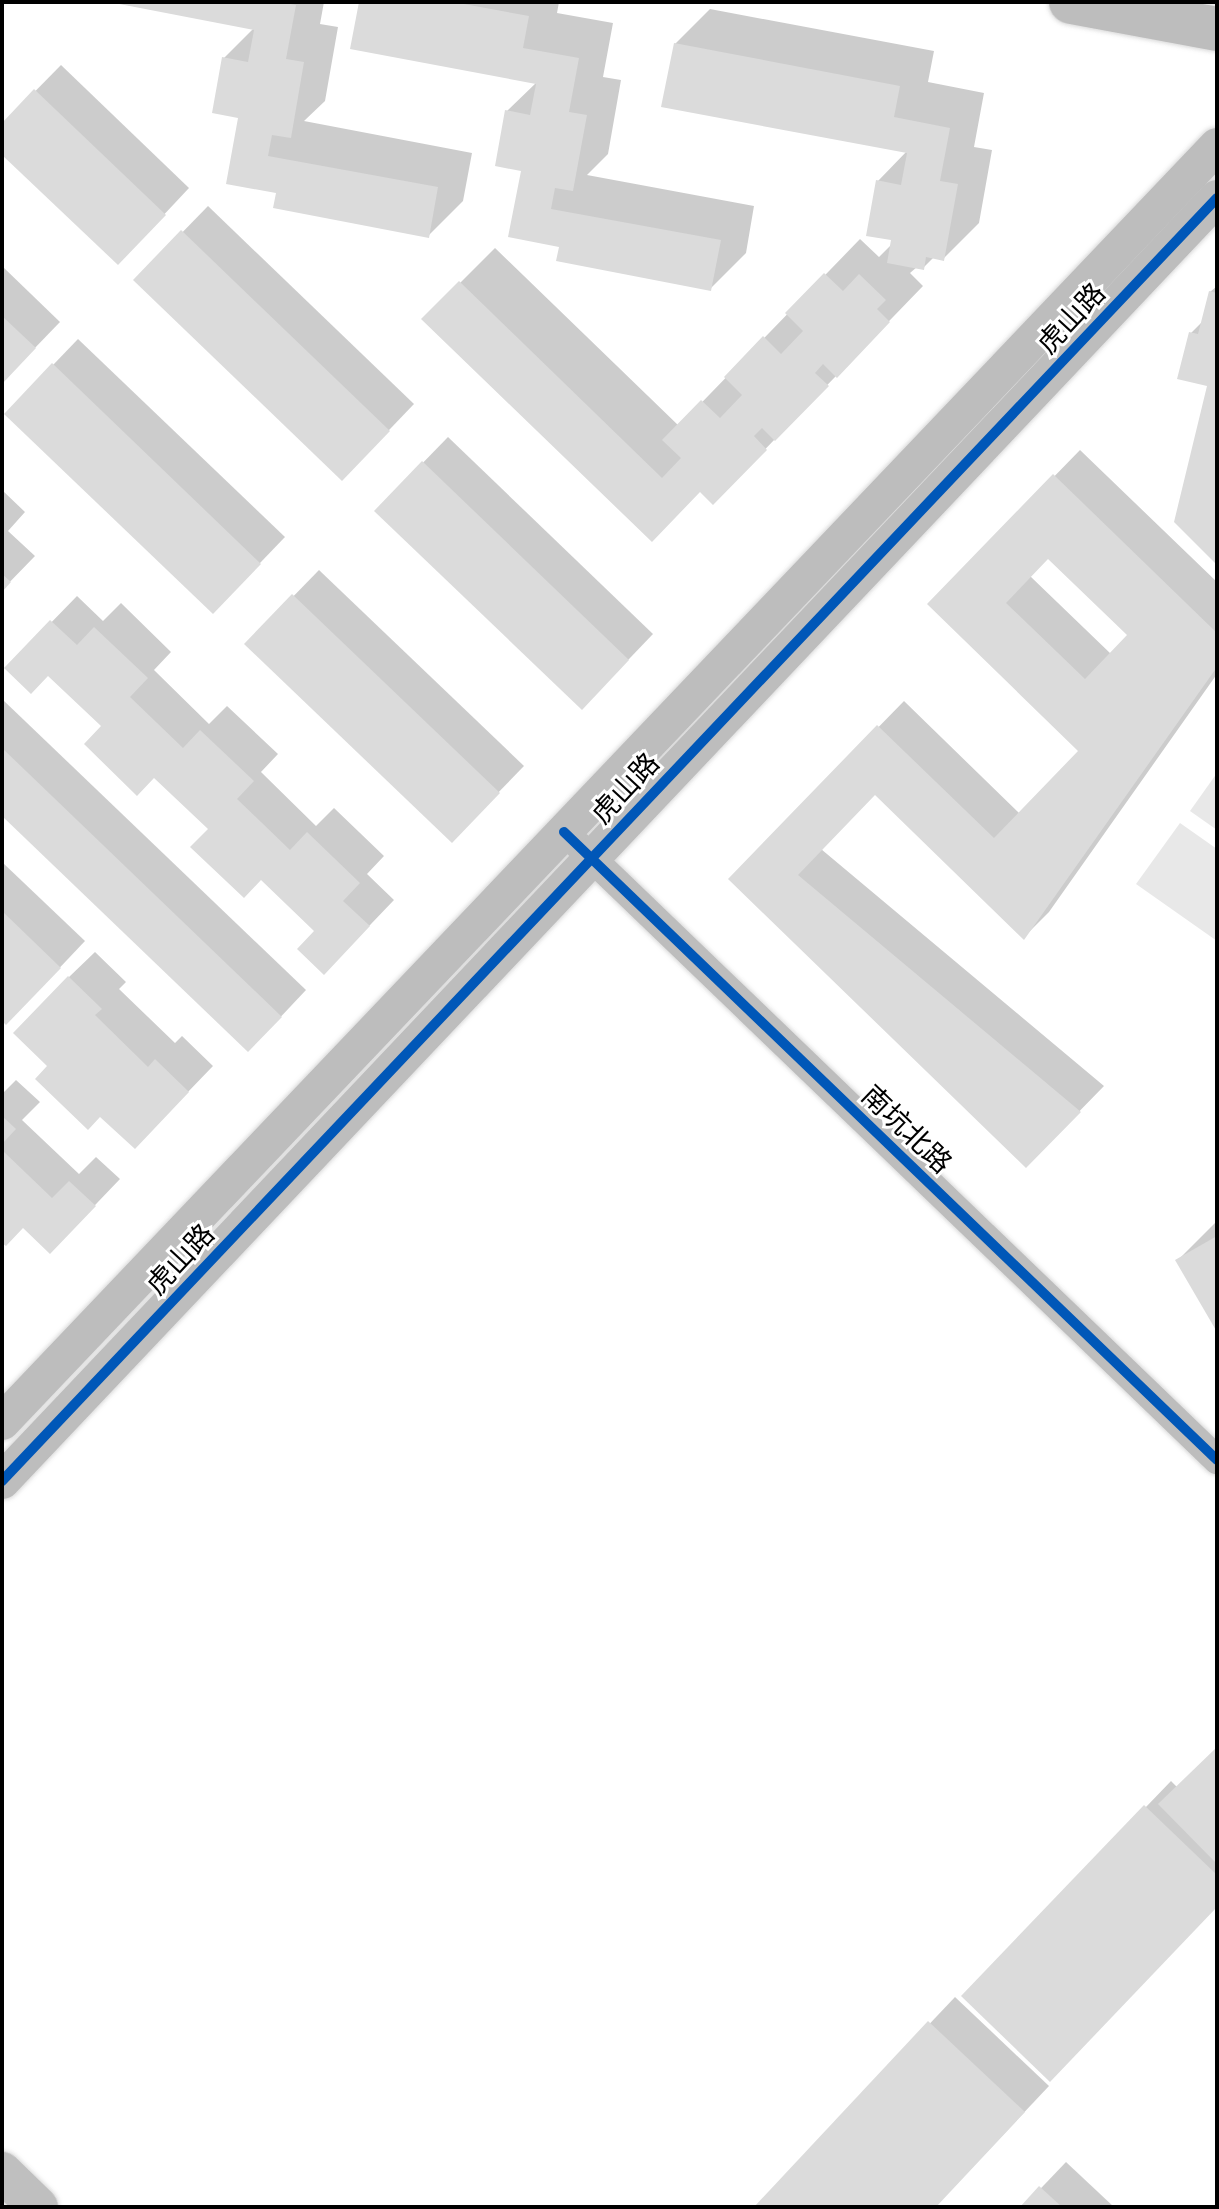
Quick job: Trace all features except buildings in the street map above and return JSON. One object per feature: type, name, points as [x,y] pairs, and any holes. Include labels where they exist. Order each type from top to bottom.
[{"type":"main road","points":[[1071,2],[1217,29]]},
{"type":"main road","points":[[2,2172],[38,2207]]},
{"type":"street","name":"虎山路","points":[[2,1422],[1217,146]]},
{"type":"street","name":"虎山路","points":[[2,1481],[1217,198]]},
{"type":"street","name":"南坑北路","points":[[564,832],[1217,1460]]},
{"type":"shaded area","points":[[1217,773],[1217,830],[1190,811]]},
{"type":"shaded area","points":[[1180,823],[1217,849],[1217,941],[1136,884]]},
{"type":"cycle path","points":[[2,1481],[1217,198]]},
{"type":"cycle path","points":[[564,832],[1217,1460]]}]
